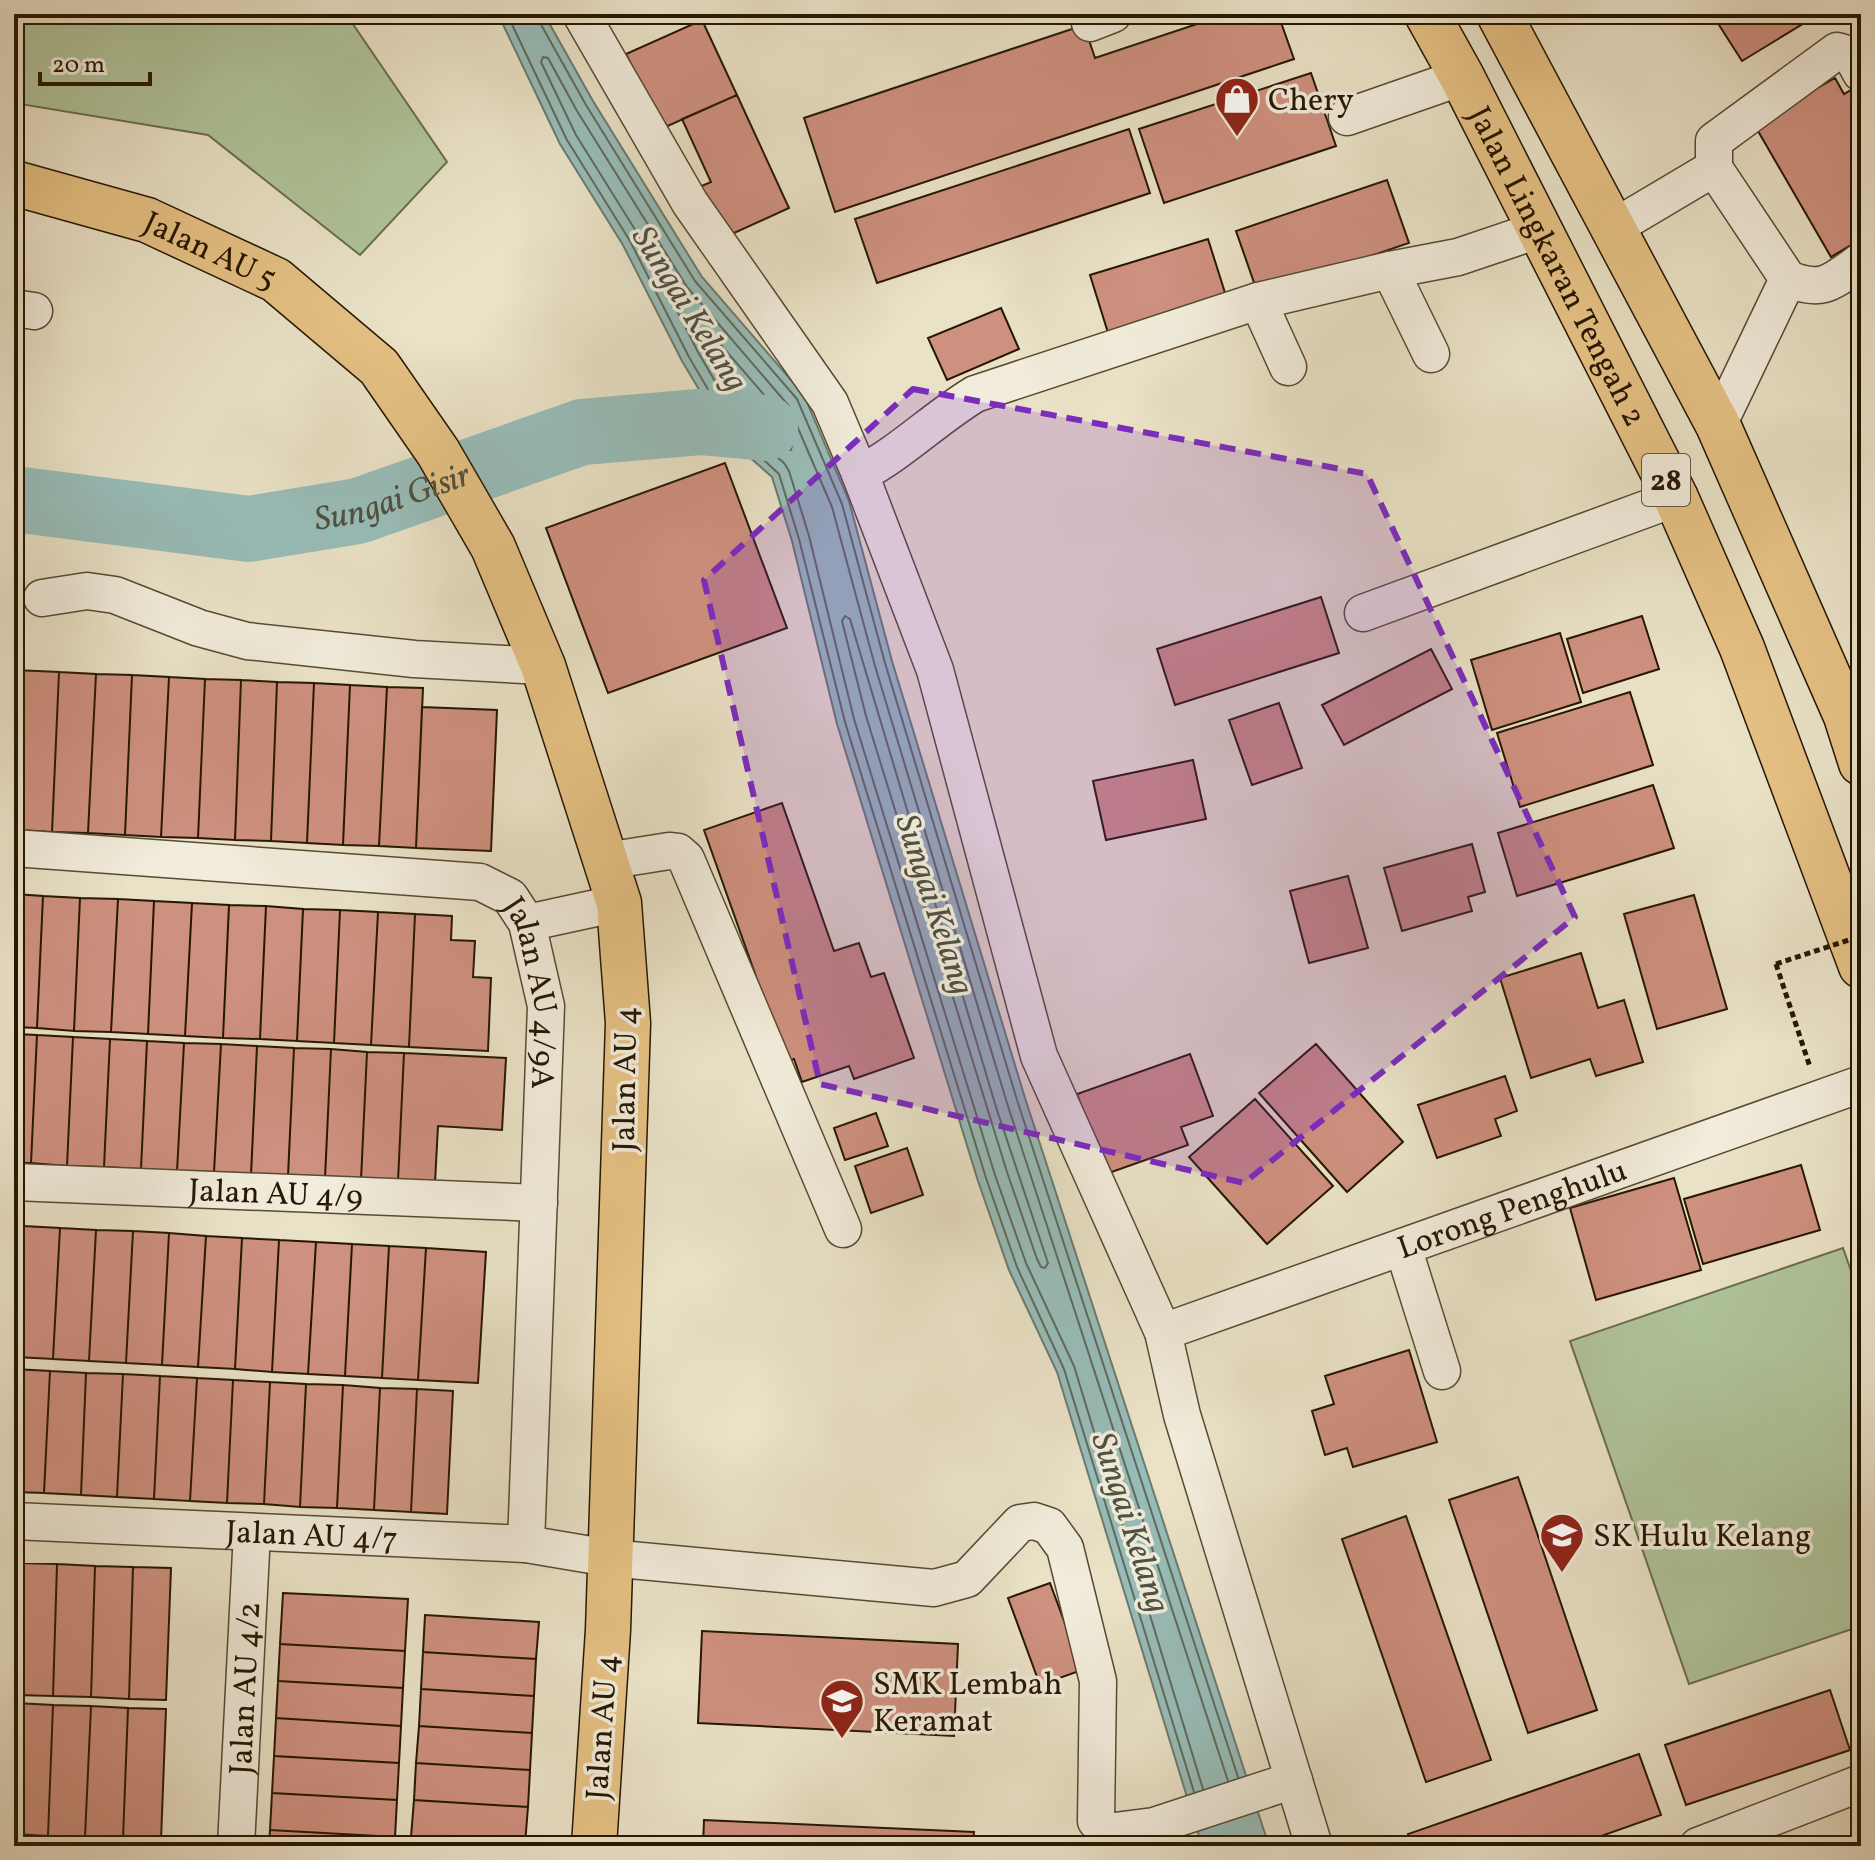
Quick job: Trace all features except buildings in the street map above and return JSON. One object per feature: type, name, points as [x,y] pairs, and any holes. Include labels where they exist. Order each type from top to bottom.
[{"type":"main road","name":"Jalan Lingkaran Tengah 2","points":[[1427,14],[1676,498],[1742,648],[1861,966]]},
{"type":"main road","name":"Jalan Lingkaran Tengah 2","points":[[1499,14],[1718,425],[1846,716],[1861,763]]},
{"type":"main road","name":"Jalan AU 5","points":[[14,183],[147,220],[276,280],[379,367]]},
{"type":"main road","name":"Jalan AU 4","points":[[379,367],[438,452],[493,547],[543,666],[619,903],[628,1023],[608,1630],[594,1846]]},
{"type":"street","points":[[581,14],[690,203],[830,403],[860,474],[935,670],[1039,1056],[1163,1332],[1182,1415],[1314,1846]]},
{"type":"street","points":[[1861,73],[1851,55],[1837,51],[1714,141],[1714,168],[1788,279],[1810,288],[1834,280],[1861,261]]},
{"type":"street","points":[[1347,117],[1462,77]]},
{"type":"street","points":[[1613,228],[1714,168]]},
{"type":"street","points":[[860,474],[900,452],[939,416],[975,394],[1258,301],[1458,257],[1538,230]]},
{"type":"street","points":[[1390,270],[1431,354]]},
{"type":"street","points":[[1718,425],[1788,279]]},
{"type":"street","points":[[1258,301],[1288,367]]},
{"type":"street","points":[[1363,613],[1676,498]]},
{"type":"street","points":[[42,598],[87,591],[115,595],[199,628],[247,641],[414,659],[543,666]]},
{"type":"street","name":"Jalan AU 4/9A","points":[[14,848],[480,882],[510,897],[527,923],[546,1006],[526,1544]]},
{"type":"street","points":[[606,861],[669,851],[678,852],[686,859],[843,1229]]},
{"type":"street","points":[[527,923],[619,903]]},
{"type":"street","name":"Lorong Penghulu","points":[[1163,1332],[1861,1084]]},
{"type":"street","name":"Jalan AU 4/9","points":[[14,1182],[539,1203]]},
{"type":"street","points":[[1403,1247],[1442,1371]]},
{"type":"street","name":"Jalan AU 4/7","points":[[14,1521],[526,1544],[609,1558],[934,1588],[967,1579],[1020,1523],[1034,1521],[1049,1526],[1065,1548],[1098,1681],[1096,1821],[1107,1832],[1154,1826],[1294,1780]]},
{"type":"street","name":"Jalan AU 4/2","points":[[236,1846],[252,1532]]},
{"type":"street","points":[[1698,1846],[1861,1783]]},
{"type":"path","points":[[1804,1048],[1776,964],[1861,936]]},
{"type":"highlighted area","points":[[913,389],[1367,474],[1575,917],[1244,1183],[820,1084],[704,580]]},
{"type":"green space","points":[[14,14],[346,14],[447,162],[360,255],[208,135],[14,103]]},
{"type":"green space","points":[[1843,1248],[1861,1299],[1861,1626],[1689,1684],[1570,1341]]},
{"type":"water","name":"Sungai Kelang","points":[[498,14],[544,14],[593,101],[702,277],[804,395],[849,501],[892,661],[1025,1098],[1269,1846],[1202,1846],[1057,1372],[1009,1270],[978,1181],[837,724],[792,541],[772,477],[728,438],[682,361],[623,245],[560,144]]},
{"type":"waterway","name":"Sungai Gisir","points":[[14,499],[249,529],[358,511],[582,432],[700,422],[765,428]]},
{"type":"place","name":"Chery","points":[[1237,138]]},
{"type":"place","name":"SK Hulu Kelang","points":[[1562,1574]]},
{"type":"place","name":"SMK Lembah Keramat","points":[[842,1740]]}]
